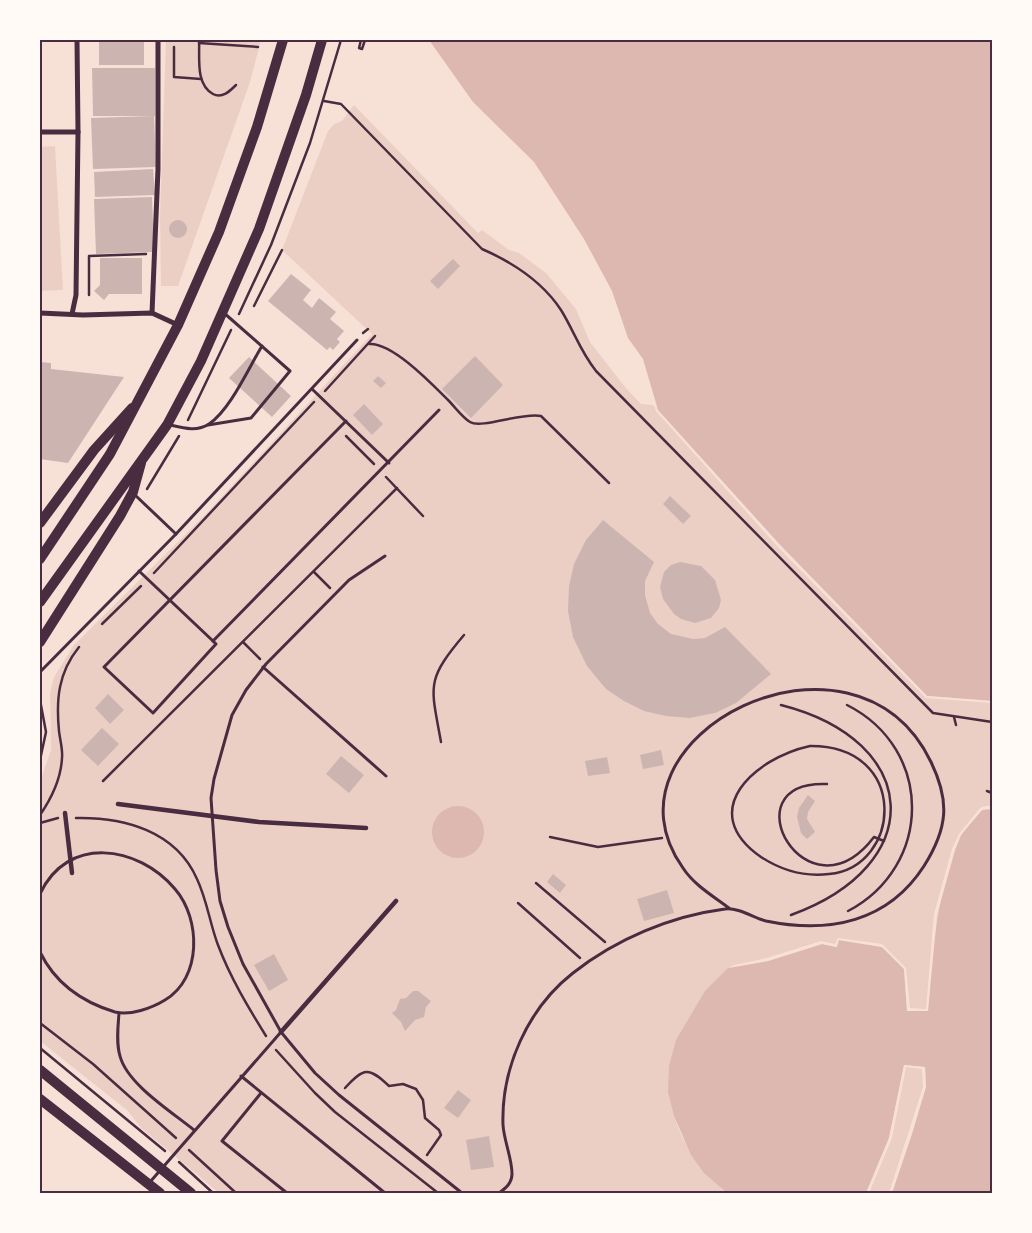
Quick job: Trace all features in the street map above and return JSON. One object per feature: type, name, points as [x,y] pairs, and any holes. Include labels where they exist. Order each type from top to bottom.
[{"type":"main road","points":[[40,559],[110,454],[178,325],[219,232],[257,127],[283,40]]},
{"type":"main road","points":[[40,602],[99,523],[167,425],[201,361],[259,229],[306,95],[322,40]]},
{"type":"main road","points":[[40,523],[94,450],[138,401]]},
{"type":"main road","points":[[40,642],[133,492],[141,463]]},
{"type":"main road","points":[[40,1070],[191,1193]]},
{"type":"main road","points":[[40,1099],[160,1193]]},
{"type":"street","points":[[72,314],[76,295],[77,40]]},
{"type":"street","points":[[152,313],[156,254],[158,40]]},
{"type":"street","points":[[40,132],[78,132]]},
{"type":"street","points":[[40,313],[152,313],[178,325]]},
{"type":"street","points":[[118,804],[259,822],[366,828]]},
{"type":"street","points":[[65,813],[72,873]]},
{"type":"street","points":[[280,1032],[396,901]]},
{"type":"lane","points":[[167,425],[195,429],[251,418],[290,371],[223,313]]},
{"type":"lane","points":[[40,672],[176,534],[357,340]]},
{"type":"lane","points":[[208,425],[230,400],[262,346]]},
{"type":"lane","points":[[312,389],[389,463]]},
{"type":"lane","points":[[213,641],[381,472],[439,410]]},
{"type":"lane","points":[[139,571],[169,600],[216,644],[153,713],[104,667],[169,600],[346,421]]},
{"type":"lane","points":[[133,492],[176,534]]},
{"type":"lane","points":[[385,556],[350,580],[265,665],[241,698],[221,749],[214,779],[212,816],[217,878],[228,927],[243,964],[280,1032],[315,1073],[339,1095],[462,1193]]},
{"type":"lane","points":[[265,665],[309,709],[386,776]]},
{"type":"lane","points":[[829,689],[871,700],[887,710],[923,747],[940,781],[945,804],[942,826],[931,856],[914,882],[892,902],[872,914],[832,925],[771,922],[729,908],[700,887],[684,870],[667,837],[662,818],[662,798],[671,771],[689,745],[724,715],[775,693],[829,689]]},
{"type":"lane","points":[[40,894],[46,881],[71,859],[88,853],[103,852],[139,861],[158,873],[176,889],[186,910],[195,947],[193,962],[186,980],[173,996],[156,1006],[119,1013],[82,998],[60,982],[40,952]]},
{"type":"lane","points":[[499,1193],[507,1187],[512,1172],[503,1126],[507,1079],[513,1057],[524,1033],[546,1000],[573,973],[597,956],[634,935],[670,922],[729,908]]},
{"type":"lane","points":[[119,1013],[118,1043],[125,1070],[135,1081],[194,1130]]},
{"type":"lane","points":[[149,1183],[280,1032]]},
{"type":"lane","points":[[240,1076],[385,1193]]},
{"type":"lane","points":[[261,1093],[222,1141],[287,1193]]},
{"type":"path","points":[[341,40],[324,101],[341,104],[482,249],[518,268],[537,282],[560,310],[581,351],[596,371],[933,713],[992,722]]},
{"type":"path","points":[[236,84],[228,93],[216,96],[206,90],[201,79],[199,41],[258,47]]},
{"type":"path","points":[[174,47],[174,77],[201,79]]},
{"type":"path","points":[[254,306],[282,250]]},
{"type":"path","points":[[89,295],[89,256],[156,254]]},
{"type":"path","points":[[320,396],[375,336]]},
{"type":"path","points":[[368,344],[376,343],[425,377],[469,422],[484,423],[528,415],[541,416],[609,483]]},
{"type":"path","points":[[313,403],[319,410]]},
{"type":"path","points":[[338,429],[398,488],[423,516]]},
{"type":"path","points":[[103,781],[398,488]]},
{"type":"path","points":[[314,572],[336,594]]},
{"type":"path","points":[[441,742],[433,682],[439,667],[464,636]]},
{"type":"path","points":[[243,642],[265,665]]},
{"type":"path","points":[[40,700],[46,732],[40,760]]},
{"type":"path","points":[[841,702],[869,718],[887,736],[900,756],[909,776],[913,800],[912,824],[907,846],[890,877],[862,903],[846,911]]},
{"type":"path","points":[[771,922],[807,909],[843,889],[870,865],[884,841],[889,827],[891,802],[873,756],[860,743],[829,721],[781,704]]},
{"type":"path","points":[[954,717],[956,725]]},
{"type":"path","points":[[810,746],[838,748],[866,763],[880,782],[885,804],[883,824],[878,838],[866,856],[846,870],[830,874],[807,874],[793,871],[768,861],[740,839],[733,826],[732,806],[748,779],[774,758],[791,750],[810,746]]},
{"type":"path","points":[[827,784],[803,786],[794,790],[784,802],[780,810],[781,832],[790,849],[805,860],[822,864],[835,864],[856,857],[874,837],[884,841]]},
{"type":"path","points":[[987,791],[992,793]]},
{"type":"path","points":[[550,837],[598,847],[667,837]]},
{"type":"path","points":[[536,883],[607,944]]},
{"type":"path","points":[[518,903],[580,958]]},
{"type":"path","points":[[40,1023],[93,1064],[236,1193]]},
{"type":"path","points":[[40,1048],[172,1156],[213,1193]]},
{"type":"path","points":[[339,1095],[354,1078],[366,1072],[377,1074],[389,1086],[403,1084],[416,1089],[423,1100],[425,1118],[440,1130],[441,1135],[422,1162]]},
{"type":"shaded area","points":[[166,40],[261,40],[250,82],[178,286],[161,286],[160,215]]},
{"type":"shaded area","points":[[429,40],[992,40],[992,701],[927,696],[780,545],[658,410],[643,359],[628,338],[612,291],[584,239],[534,162],[473,102]]},
{"type":"shaded area","points":[[354,105],[478,233],[482,230],[509,250],[519,253],[546,273],[576,309],[590,342],[625,387],[641,404],[653,405],[658,410],[780,545],[927,696],[992,701],[992,809],[986,808],[928,1011],[907,1011],[837,947],[669,1066],[669,1086],[672,1104],[682,1137],[701,1166],[727,1193],[219,1193],[140,1127],[128,1111],[40,1041],[40,782],[51,750],[50,693],[54,677],[74,645],[206,514],[372,334],[282,250],[328,131],[334,124],[342,121]]},
{"type":"shaded area","points":[[55,146],[63,290],[40,291],[40,147]]},
{"type":"shaded area","points":[[453,806],[463,806],[477,813],[484,827],[484,837],[477,851],[463,858],[453,858],[443,854],[436,847],[432,837],[432,827],[436,817],[443,810]]},
{"type":"shaded area","points":[[986,808],[992,809],[992,1193],[892,1193],[926,1087],[925,1067],[904,1065],[889,1138],[866,1193],[727,1193],[704,1173],[691,1155],[674,1116],[668,1092],[669,1066],[676,1040],[705,991],[728,968],[768,961],[822,944],[836,947],[838,940],[882,947],[904,969],[907,1011],[928,1011],[936,932],[948,870],[958,843],[970,821]]},
{"type":"shaded area","points":[[904,1065],[925,1067],[926,1087],[892,1193],[866,1193]]},
{"type":"pier","points":[[654,406],[780,545],[927,696],[992,701],[992,703],[926,698],[778,547],[656,411]]},
{"type":"pier","points":[[992,806],[992,809],[982,810],[961,835],[955,850],[937,915],[928,1011],[907,1011],[904,969],[882,947],[839,940],[837,947],[822,944],[768,961],[728,968],[821,941],[835,944],[838,938],[882,944],[906,968],[910,1008],[926,1009],[934,914],[952,849],[959,834],[980,808]]},
{"type":"pier","points":[[904,1065],[925,1067],[926,1087],[893,1190],[889,1193],[923,1087],[922,1069],[906,1067],[892,1138],[869,1193],[866,1193],[889,1138]]},
{"type":"building","points":[[99,40],[144,40],[144,65],[99,65]]},
{"type":"building","points":[[92,68],[155,68],[155,116],[93,116]]},
{"type":"building","points":[[154,116],[156,167],[93,169],[91,118]]},
{"type":"building","points":[[153,169],[155,195],[95,197],[94,172]]},
{"type":"building","points":[[152,197],[154,252],[96,254],[94,199]]},
{"type":"building","points":[[178,220],[184,223],[187,229],[184,235],[178,238],[172,235],[169,229],[172,223]]},
{"type":"building","points":[[100,258],[142,258],[142,294],[109,294],[104,300],[94,291],[100,285]]},
{"type":"building","points":[[453,259],[460,266],[438,289],[430,281]]},
{"type":"building","points":[[291,274],[311,290],[303,300],[312,308],[319,298],[336,312],[330,319],[344,331],[337,339],[340,342],[333,350],[330,347],[327,350],[268,301]]},
{"type":"building","points":[[475,356],[503,385],[471,418],[442,389]]},
{"type":"building","points":[[249,357],[291,396],[272,417],[229,378]]},
{"type":"building","points":[[40,362],[51,363],[51,369],[124,377],[68,463],[40,459]]},
{"type":"building","points":[[378,376],[386,383],[381,388],[373,381]]},
{"type":"building","points":[[364,404],[383,424],[372,435],[353,415]]},
{"type":"building","points":[[670,496],[691,516],[683,524],[663,504]]},
{"type":"building","points":[[603,520],[654,562],[645,581],[645,595],[650,613],[658,624],[671,634],[693,639],[705,638],[725,627],[771,674],[736,703],[715,713],[689,718],[666,716],[644,711],[606,689],[587,666],[573,637],[568,611],[569,586],[574,564],[586,540]]},
{"type":"building","points":[[680,562],[701,566],[715,580],[721,600],[719,608],[711,618],[695,623],[681,619],[674,614],[663,599],[660,587],[664,572],[671,565]]},
{"type":"building","points":[[108,694],[124,710],[110,724],[95,708]]},
{"type":"building","points":[[102,728],[119,744],[98,766],[81,750]]},
{"type":"building","points":[[661,750],[664,765],[643,769],[640,755]]},
{"type":"building","points":[[341,756],[364,775],[349,793],[326,774]]},
{"type":"building","points":[[607,757],[610,773],[588,776],[585,761]]},
{"type":"building","points":[[808,795],[815,801],[808,812],[807,819],[815,832],[807,839],[801,833],[797,817],[799,808]]},
{"type":"building","points":[[553,874],[566,885],[560,893],[547,882]]},
{"type":"building","points":[[667,890],[674,913],[644,921],[637,899]]},
{"type":"building","points":[[274,954],[288,980],[269,991],[254,965]]},
{"type":"building","points":[[413,991],[418,991],[431,1001],[426,1007],[424,1017],[415,1020],[405,1031],[401,1022],[392,1013],[396,1010],[400,999],[406,998]]},
{"type":"building","points":[[458,1090],[471,1100],[458,1118],[444,1108]]},
{"type":"building","points":[[489,1136],[494,1167],[471,1170],[466,1140]]}]
